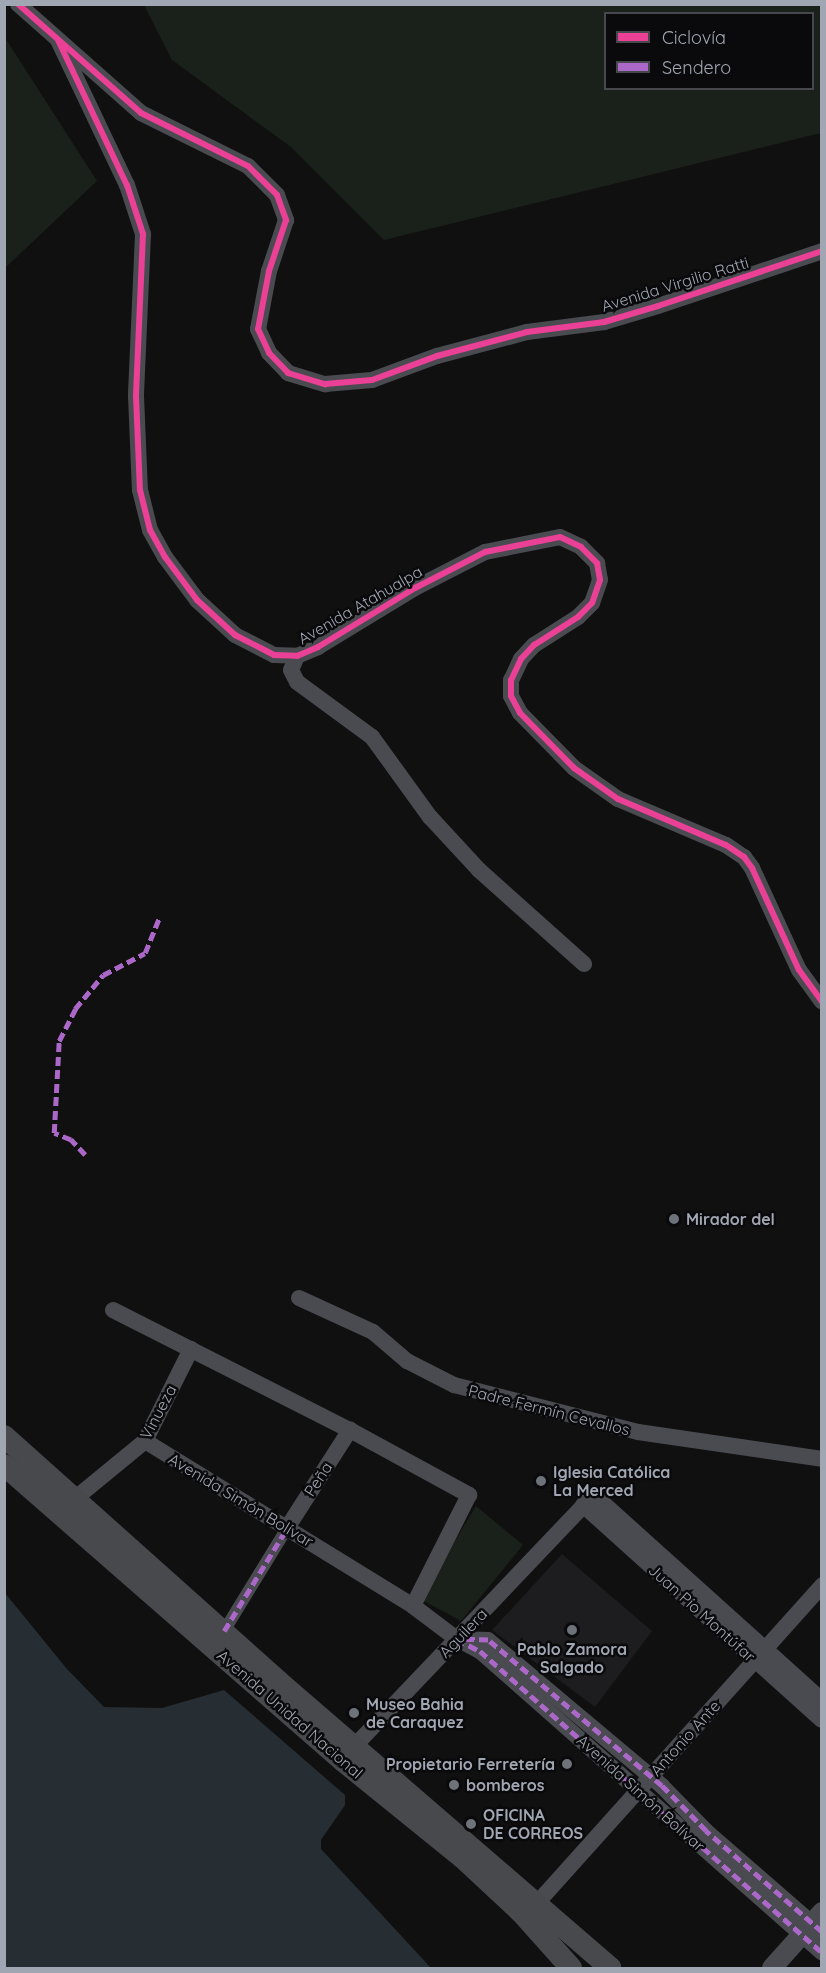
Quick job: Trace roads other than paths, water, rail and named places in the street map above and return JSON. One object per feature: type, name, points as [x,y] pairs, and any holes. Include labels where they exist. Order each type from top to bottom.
[{"type":"main road","points":[[4,1436],[66,1506],[224,1631],[278,1681],[348,1753],[530,1910],[610,1968]]},
{"type":"main road","name":"Avenida Unidad Nacional","points":[[4,1465],[66,1506],[348,1753]]},
{"type":"main road","points":[[530,1910],[571,1968]]},
{"type":"street","name":"Avenida Atahualpa","points":[[18,4],[58,40],[127,185],[143,234],[136,396],[140,490],[150,530],[165,557],[197,600],[235,634],[274,655],[297,656],[318,647],[415,588],[485,552],[560,537],[581,547],[597,563],[600,580],[592,603],[578,618],[534,645],[521,659],[511,680],[511,696],[520,713],[574,768],[618,800],[726,845],[744,857],[752,868],[799,970],[822,1002]]},
{"type":"street","name":"Avenida Virgilio Ratti","points":[[58,40],[141,113],[248,166],[277,195],[286,220],[269,271],[258,330],[269,353],[288,373],[325,384],[372,380],[437,356],[527,332],[604,322],[822,251]]},
{"type":"street","points":[[297,656],[291,670],[297,682],[372,737],[430,817],[472,862],[584,964]]},
{"type":"street","name":"Padre Fermín Cevallos","points":[[299,1298],[373,1332],[407,1360],[454,1385],[638,1432],[822,1459]]},
{"type":"street","points":[[113,1310],[350,1430],[469,1495],[412,1606]]},
{"type":"street","name":"Vinueza","points":[[66,1506],[145,1442],[191,1349]]},
{"type":"street","name":"Peña","points":[[287,1528],[350,1430]]},
{"type":"street","name":"Avenida Simón Bolívar","points":[[145,1442],[287,1528],[412,1606],[457,1639],[480,1651],[637,1790],[814,1925]]},
{"type":"street","name":"Aguilera","points":[[348,1753],[589,1500]]},
{"type":"street","name":"Juan Pío Montúfar","points":[[589,1500],[760,1655],[822,1720]]},
{"type":"street","points":[[224,1631],[287,1528]]},
{"type":"street","name":"Antonio Ante","points":[[530,1910],[822,1585]]},
{"type":"street","name":"Avenida Simón Bolívar","points":[[457,1639],[488,1640],[650,1777],[706,1831],[814,1925],[822,1953]]},
{"type":"street","name":"Juan Pío Montúfar","points":[[760,1655],[822,1700]]},
{"type":"street","points":[[772,1968],[814,1925]]},
{"type":"place","name":"Mirador del","points":[[674,1219]]},
{"type":"place","name":"Iglesia Católica La Merced","points":[[541,1481]]},
{"type":"place","name":"Pablo Zamora Salgado","points":[[572,1630]]},
{"type":"place","name":"Museo Bahia de Caraquez","points":[[354,1713]]},
{"type":"place","name":"Propietario Ferretería","points":[[567,1764]]},
{"type":"place","name":"bomberos","points":[[454,1785]]},
{"type":"place","name":"OFICINA DE CORREOS","points":[[471,1824]]}]
